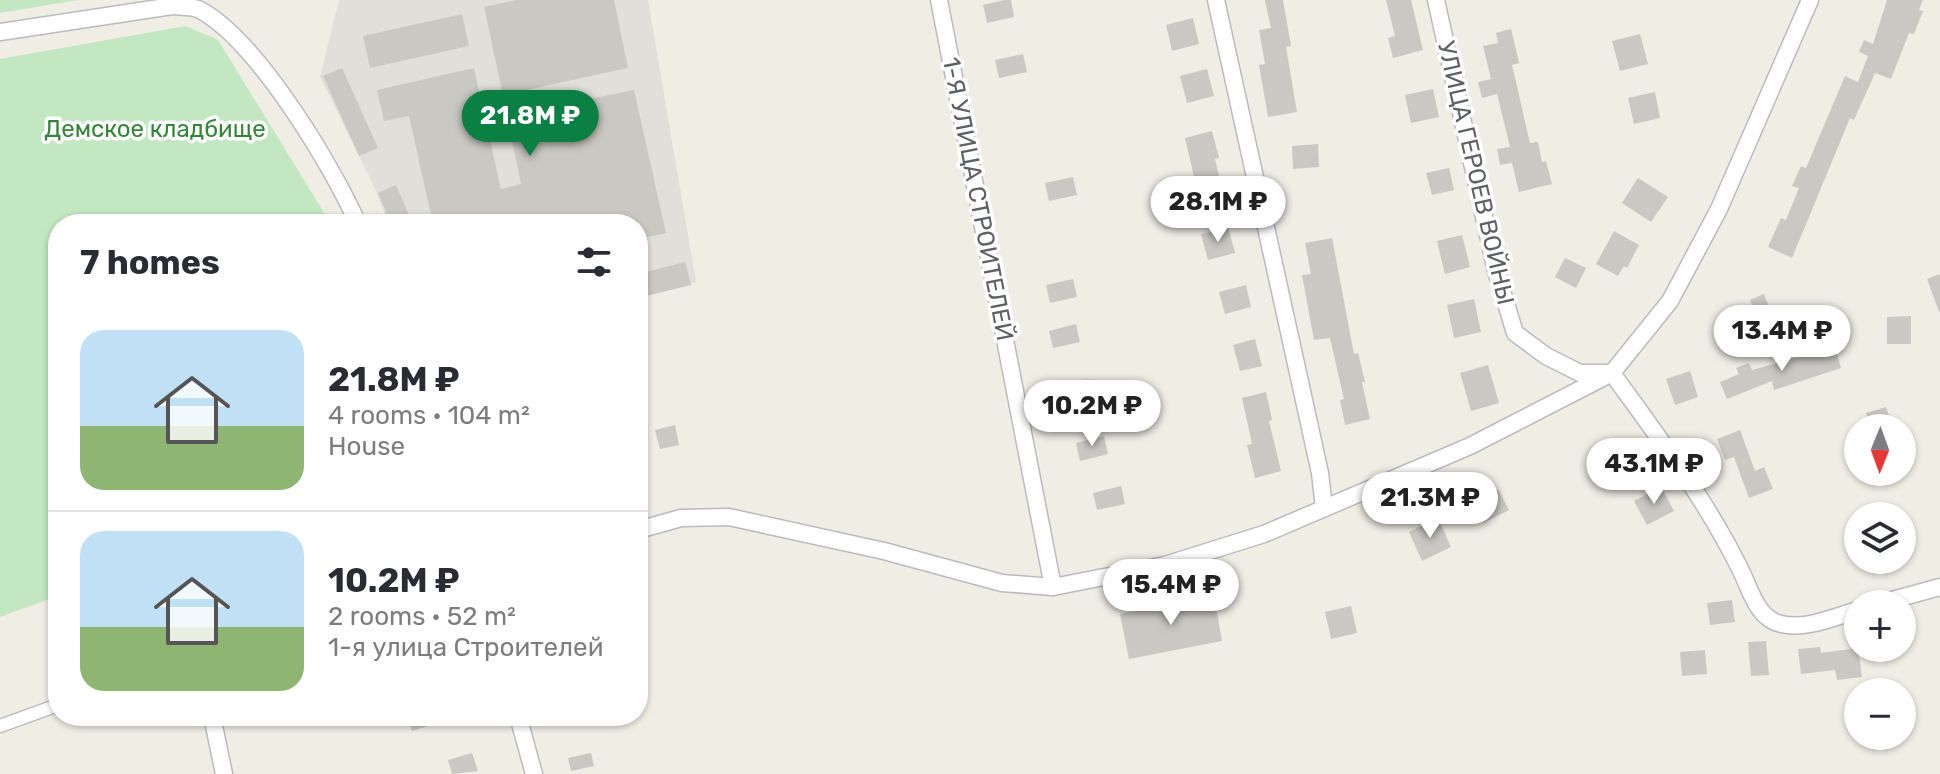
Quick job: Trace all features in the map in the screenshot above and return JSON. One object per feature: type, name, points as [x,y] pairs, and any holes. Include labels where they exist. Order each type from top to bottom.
[{"type":"street","name":"1-Я УЛИЦА СТРОИТЕЛЕЙ","points":[[939,0],[1053,587]]},
{"type":"street","points":[[1216,0],[1320,473],[1324,508]]},
{"type":"street","name":"УЛИЦА ГЕРОЕВ ВОЙНЫ","points":[[1436,0],[1496,271],[1515,333],[1546,356],[1580,373],[1612,373]]},
{"type":"street","points":[[648,527],[681,518],[729,517],[884,551],[1002,583],[1053,587],[1165,565],[1264,534],[1470,446],[1612,373],[1670,301],[1719,209],[1810,0]]},
{"type":"street","points":[[0,32],[172,6],[201,9],[237,40],[273,82],[344,192],[354,214]]},
{"type":"street","points":[[1612,373],[1679,466],[1733,554],[1761,613],[1779,624],[1807,625],[1844,614]]},
{"type":"street","points":[[1916,594],[1940,587]]},
{"type":"street","points":[[0,726],[48,709]]},
{"type":"street","points":[[214,726],[224,774]]},
{"type":"street","points":[[521,726],[534,774]]},
{"type":"shaded area","points":[[339,0],[648,0],[696,282],[648,295],[648,214],[385,214],[320,77]]},
{"type":"green space","points":[[0,0],[78,0],[0,13]]},
{"type":"green space","name":"Демское кладбище","points":[[186,26],[218,40],[325,214],[48,214],[48,600],[0,617],[0,59]]},
{"type":"building","points":[[516,0],[614,0],[628,68],[503,95],[484,7]]},
{"type":"building","points":[[1011,0],[1014,17],[987,23],[983,5]]},
{"type":"building","points":[[1265,0],[1283,0],[1291,46],[1286,47],[1297,112],[1268,117],[1259,65],[1265,64],[1259,30],[1271,28]]},
{"type":"building","points":[[1386,0],[1411,0],[1423,50],[1393,58],[1388,38],[1395,36]]},
{"type":"building","points":[[1887,0],[1923,0],[1919,10],[1923,11],[1914,34],[1909,33],[1891,79],[1875,73],[1854,120],[1850,118],[1792,258],[1768,247],[1781,218],[1786,220],[1799,188],[1792,186],[1801,166],[1806,168],[1845,76],[1858,82],[1868,56],[1859,52],[1864,40],[1873,44]]},
{"type":"building","points":[[462,14],[469,46],[370,68],[363,36]]},
{"type":"building","points":[[1193,18],[1199,44],[1172,51],[1166,25]]},
{"type":"building","points":[[1511,29],[1519,63],[1512,65],[1530,143],[1538,142],[1542,162],[1546,161],[1552,184],[1519,192],[1512,163],[1500,165],[1497,149],[1510,147],[1497,94],[1482,98],[1478,82],[1491,79],[1483,46],[1498,43],[1496,33]]},
{"type":"building","points":[[1640,34],[1648,64],[1620,71],[1612,41]]},
{"type":"building","points":[[1023,54],[1027,72],[999,78],[995,60]]},
{"type":"building","points":[[342,68],[378,148],[359,156],[323,76]]},
{"type":"building","points":[[474,68],[501,189],[521,184],[507,116],[634,90],[666,233],[648,237],[648,214],[431,214],[409,116],[384,121],[377,90]]},
{"type":"building","points":[[1207,69],[1214,96],[1187,103],[1180,76]]},
{"type":"building","points":[[1433,89],[1439,117],[1411,123],[1405,95]]},
{"type":"building","points":[[1655,92],[1660,118],[1634,124],[1628,98]]},
{"type":"building","points":[[1212,131],[1226,205],[1202,211],[1185,138]]},
{"type":"building","points":[[1318,144],[1319,167],[1293,169],[1292,146]]},
{"type":"building","points":[[1449,168],[1454,190],[1432,195],[1426,173]]},
{"type":"building","points":[[1073,177],[1077,195],[1049,201],[1045,183]]},
{"type":"building","points":[[1638,178],[1668,197],[1651,222],[1622,203]]},
{"type":"building","points":[[396,185],[409,214],[387,214],[378,193]]},
{"type":"building","points":[[1228,227],[1235,253],[1208,260],[1201,234]]},
{"type":"building","points":[[1614,231],[1639,245],[1627,268],[1624,266],[1618,276],[1596,264]]},
{"type":"building","points":[[1462,235],[1470,267],[1445,274],[1437,241]]},
{"type":"building","points":[[1332,238],[1354,354],[1358,353],[1365,382],[1362,382],[1370,419],[1345,425],[1340,400],[1344,399],[1330,338],[1314,340],[1302,275],[1311,274],[1305,243]]},
{"type":"building","points":[[1565,258],[1586,268],[1576,288],[1555,277]]},
{"type":"building","points":[[685,262],[691,285],[648,296],[648,271]]},
{"type":"building","points":[[1940,274],[1940,312],[1939,312],[1927,279]]},
{"type":"building","points":[[1073,279],[1077,297],[1050,303],[1046,285]]},
{"type":"building","points":[[1246,285],[1251,307],[1225,314],[1219,292]]},
{"type":"building","points":[[1764,294],[1772,315],[1749,324],[1745,313],[1754,309],[1750,300]]},
{"type":"building","points":[[1474,299],[1481,332],[1454,338],[1447,305]]},
{"type":"building","points":[[1911,316],[1911,344],[1887,344],[1887,317]]},
{"type":"building","points":[[1076,324],[1080,342],[1053,348],[1049,331]]},
{"type":"building","points":[[1255,339],[1262,366],[1240,371],[1233,345]]},
{"type":"building","points":[[1835,347],[1841,368],[1774,390],[1772,381],[1727,399],[1720,382],[1739,374],[1736,368],[1749,363],[1752,370]]},
{"type":"building","points":[[1488,365],[1499,403],[1471,411],[1460,373]]},
{"type":"building","points":[[1690,371],[1698,397],[1675,405],[1666,379]]},
{"type":"building","points":[[1089,379],[1093,397],[1066,403],[1062,385]]},
{"type":"building","points":[[1266,392],[1272,420],[1269,421],[1281,471],[1255,478],[1247,445],[1252,444],[1242,398]]},
{"type":"building","points":[[1886,407],[1888,414],[1866,414]]},
{"type":"building","points":[[675,425],[679,445],[660,449],[655,430]]},
{"type":"building","points":[[1740,430],[1755,471],[1764,467],[1773,489],[1749,498],[1734,457],[1725,460],[1717,439]]},
{"type":"building","points":[[1104,436],[1108,454],[1080,461],[1076,443]]},
{"type":"building","points":[[1121,486],[1125,504],[1097,510],[1093,493]]},
{"type":"building","points":[[1661,487],[1674,511],[1647,525],[1634,501]]},
{"type":"building","points":[[1498,489],[1509,510],[1483,523],[1472,501]]},
{"type":"building","points":[[1438,518],[1451,547],[1422,561],[1409,532]]},
{"type":"building","points":[[1214,596],[1222,641],[1129,659],[1120,614]]},
{"type":"building","points":[[1732,600],[1735,622],[1710,625],[1707,603]]},
{"type":"building","points":[[1351,606],[1357,633],[1331,639],[1325,612]]},
{"type":"building","points":[[1766,641],[1769,675],[1751,676],[1748,642]]},
{"type":"building","points":[[1820,647],[1821,653],[1844,650],[1844,662],[1860,662],[1862,677],[1837,680],[1835,670],[1801,674],[1798,649]]},
{"type":"building","points":[[1705,650],[1707,674],[1682,676],[1680,652]]},
{"type":"building","points":[[410,726],[428,726],[412,731]]},
{"type":"building","points":[[472,753],[478,771],[452,774],[448,760]]},
{"type":"building","points":[[591,753],[594,766],[571,771],[568,758]]}]
